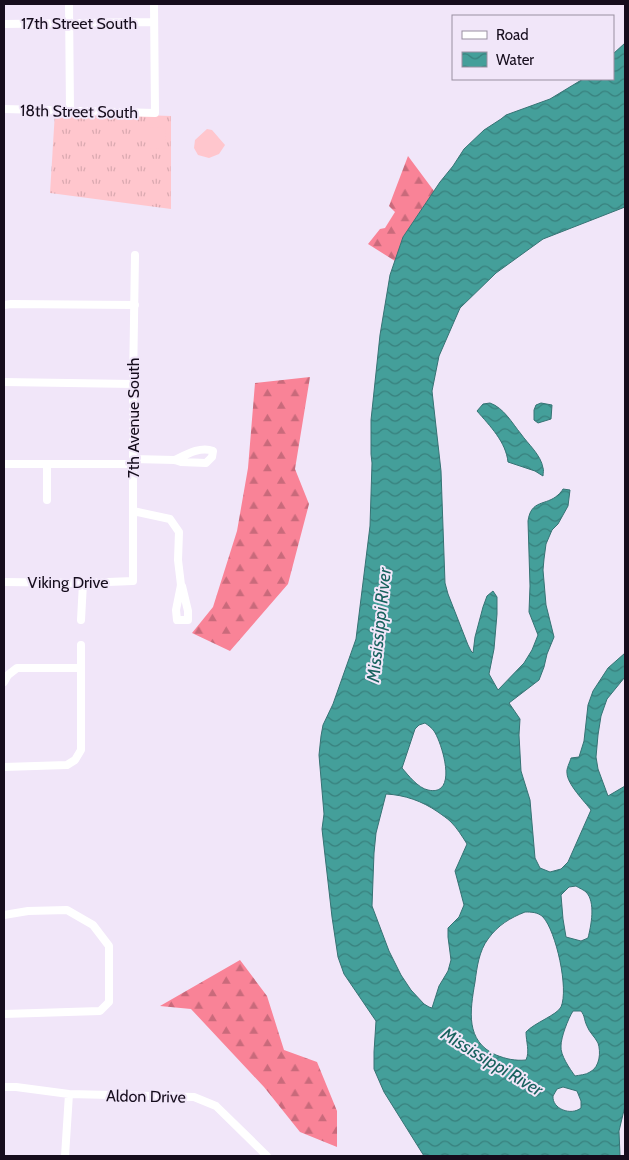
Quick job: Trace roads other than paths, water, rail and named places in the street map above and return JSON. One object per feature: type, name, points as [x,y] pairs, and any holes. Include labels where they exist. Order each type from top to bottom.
[{"type":"street","points":[[69,4],[70,111]]},
{"type":"street","points":[[154,4],[154,22]]},
{"type":"street","name":"17th Street South","points":[[4,24],[154,22]]},
{"type":"street","name":"18th Street South","points":[[4,109],[155,113],[154,22]]},
{"type":"street","name":"7th Avenue South","points":[[133,581],[135,256]]},
{"type":"street","points":[[4,305],[135,306]]},
{"type":"street","points":[[4,382],[133,384]]},
{"type":"street","points":[[4,464],[176,460]]},
{"type":"street","points":[[47,464],[47,500]]},
{"type":"street","points":[[133,511],[170,519],[179,532],[178,560],[181,585]]},
{"type":"street","name":"Viking Drive","points":[[4,582],[133,581]]},
{"type":"street","points":[[82,620],[83,582]]},
{"type":"street","points":[[4,767],[67,765],[75,760],[81,750],[81,645]]},
{"type":"street","points":[[4,682],[8,675],[17,668],[81,668]]},
{"type":"street","points":[[4,914],[67,910],[92,925],[109,946],[109,1002],[100,1011],[4,1014]]},
{"type":"street","name":"Aldon Drive","points":[[4,1087],[70,1094],[194,1097],[216,1106],[266,1156]]},
{"type":"street","points":[[65,1156],[70,1094]]},
{"type":"water","name":"Mississippi River","points":[[625,43],[625,207],[543,239],[496,273],[460,308],[439,356],[432,391],[441,471],[445,583],[468,645],[473,653],[475,637],[487,596],[493,591],[497,597],[494,649],[489,674],[498,690],[524,663],[538,635],[529,612],[528,521],[530,514],[532,509],[558,495],[563,489],[570,490],[568,506],[558,524],[552,530],[546,544],[544,559],[546,605],[554,637],[539,680],[509,703],[520,719],[521,771],[530,800],[535,858],[540,868],[550,872],[561,869],[568,862],[591,810],[570,782],[567,770],[571,758],[579,757],[584,741],[588,705],[593,691],[608,668],[625,653],[625,677],[607,699],[601,716],[596,757],[598,769],[608,796],[625,786],[625,1106],[619,1131],[620,1156],[424,1156],[384,1092],[374,1069],[376,1021],[344,974],[338,957],[322,829],[324,814],[319,755],[321,736],[323,725],[333,704],[356,639],[370,526],[371,420],[380,335],[390,275],[403,237],[464,149],[484,130],[506,115],[550,99],[581,80],[614,80],[614,53]],"holes":[[[425,723],[433,730],[437,737],[446,768],[446,778],[443,785],[437,790],[424,789],[413,781],[402,768],[415,729]],[[386,794],[407,797],[432,808],[451,822],[467,844],[455,871],[464,905],[459,917],[448,928],[451,960],[448,971],[439,986],[432,1008],[424,1004],[401,975],[389,951],[372,906],[376,833]],[[576,886],[585,891],[591,902],[592,914],[588,938],[581,941],[566,937],[561,895],[569,887]],[[525,912],[541,915],[548,924],[560,961],[563,999],[559,1010],[526,1032],[528,1053],[526,1060],[514,1060],[496,1055],[479,1042],[474,1033],[471,1014],[482,949],[488,939],[505,922]],[[573,1011],[581,1011],[588,1028],[598,1043],[599,1051],[596,1067],[587,1074],[575,1076],[561,1050],[565,1028]],[[563,1087],[577,1091],[581,1101],[581,1108],[572,1111],[559,1108],[553,1096],[557,1089]]]},
{"type":"water","points":[[490,403],[504,412],[537,454],[542,463],[543,476],[535,471],[508,462],[501,441],[477,411],[483,404]]},
{"type":"water","points":[[541,403],[552,405],[551,419],[538,423],[534,420],[534,410],[536,405]]}]
